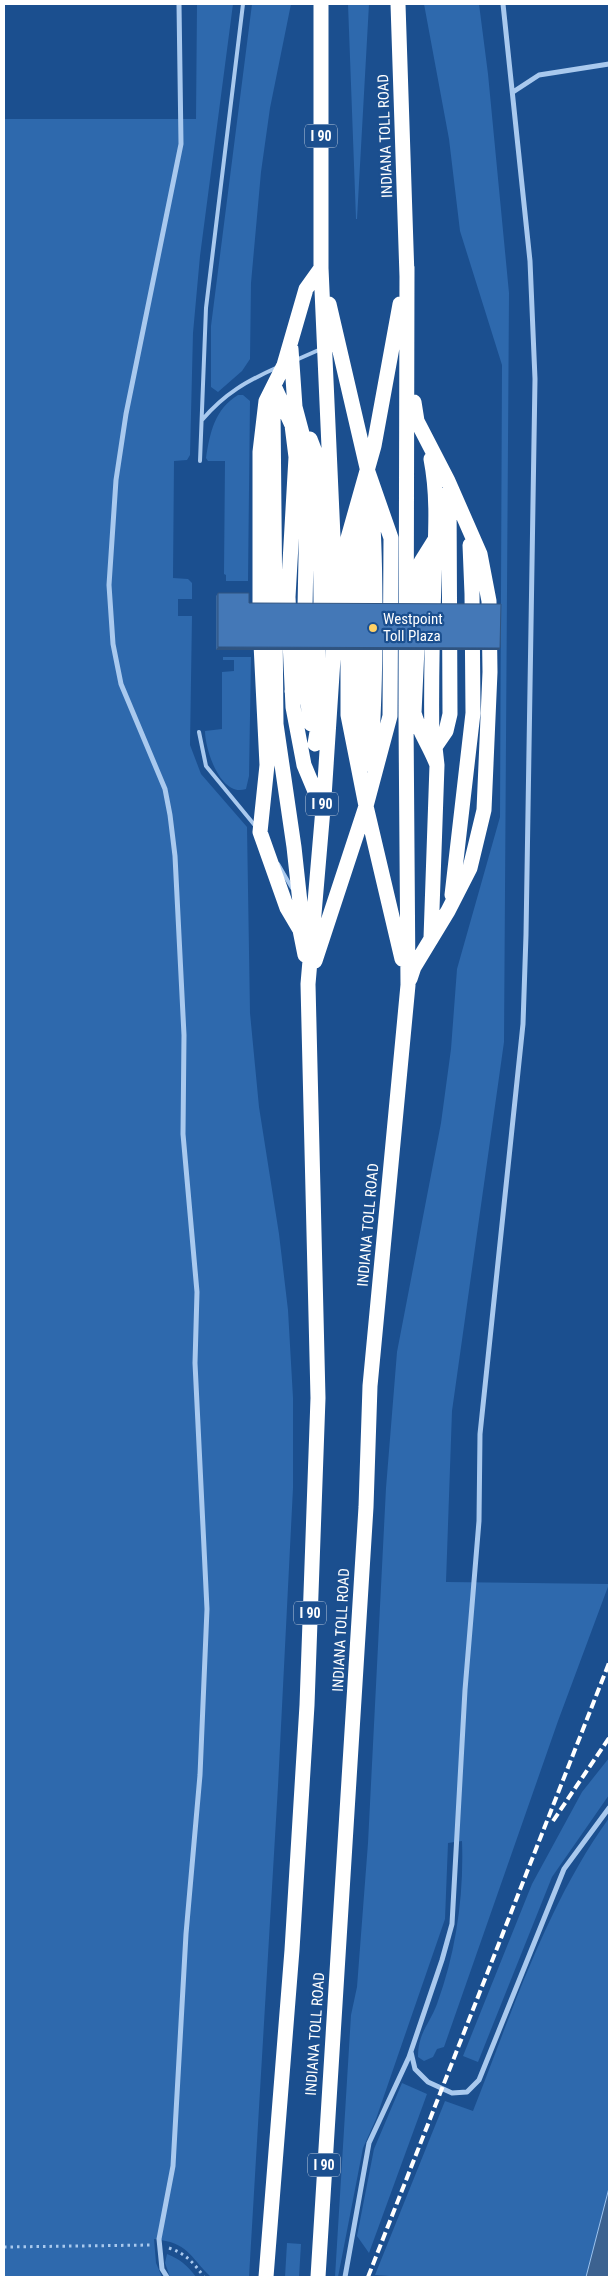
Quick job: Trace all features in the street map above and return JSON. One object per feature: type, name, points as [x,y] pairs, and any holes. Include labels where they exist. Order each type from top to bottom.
[{"type":"highway","name":"I 90","points":[[308,984],[333,659],[333,537],[321,265],[321,4]]},
{"type":"highway","name":"INDIANA TOLL ROAD","points":[[398,4],[407,267]]},
{"type":"highway","points":[[404,198],[402,267],[397,317],[412,386],[417,421],[462,511],[480,554],[489,601],[490,672],[484,810],[470,868],[431,942],[414,967],[408,985]]},
{"type":"highway","name":"I 90","points":[[308,984],[366,806],[390,716],[391,538],[368,473],[321,265]]},
{"type":"highway","points":[[321,265],[306,289],[290,344],[289,363],[298,419],[308,456],[303,671],[315,744],[321,766],[323,803]]},
{"type":"highway","name":"I 90","points":[[407,267],[368,473],[348,538],[348,715],[366,806],[408,985]]},
{"type":"highway","name":"I 90","points":[[407,267],[406,716],[408,985]]},
{"type":"highway","points":[[407,267],[412,386],[446,479],[450,500],[450,714],[446,731],[435,747],[437,765],[431,942]]},
{"type":"highway","points":[[267,765],[260,624],[260,461],[263,414],[275,395],[289,363]]},
{"type":"highway","points":[[275,395],[273,419],[276,722],[308,966]]},
{"type":"highway","points":[[275,395],[292,425],[296,457],[288,597],[292,690],[304,765],[323,803]]},
{"type":"highway","points":[[298,419],[315,448],[320,465]]},
{"type":"highway","points":[[315,744],[318,726],[321,602],[320,465],[323,433],[328,420]]},
{"type":"highway","points":[[429,448],[436,485],[436,538],[421,562],[414,712],[418,728],[432,750],[437,765]]},
{"type":"highway","points":[[448,911],[454,878],[473,713],[472,571],[470,547],[462,511]]},
{"type":"highway","points":[[303,671],[270,736],[260,832],[286,908],[300,930],[308,966]]},
{"type":"highway","name":"INDIANA TOLL ROAD","points":[[266,2277],[292,1950],[303,1764],[318,1398],[308,984]]},
{"type":"highway","name":"INDIANA TOLL ROAD","points":[[318,2277],[366,1507],[370,1386],[408,985]]},
{"type":"street","points":[[167,2277],[162,2270],[160,2245],[173,2166],[186,1934],[200,1775],[207,1609],[195,1363],[197,1292],[183,1134],[184,1035],[175,856],[165,789],[121,684],[113,644],[109,585],[116,480],[126,414],[181,144],[179,4]]},
{"type":"street","points":[[345,2277],[369,2143],[410,2051],[442,1960],[452,1924],[465,1690],[479,1521],[480,1434],[523,1024],[535,379],[530,261],[503,4]]},
{"type":"street","points":[[513,92],[539,75],[609,64]]},
{"type":"street","points":[[410,2051],[415,2069],[428,2082],[452,2093],[467,2092],[479,2080],[564,1869],[609,1808]]},
{"type":"lane","points":[[200,460],[206,308],[243,4]]},
{"type":"lane","points":[[202,420],[215,405],[243,383],[329,344],[332,335],[332,314]]},
{"type":"lane","points":[[199,732],[206,766],[260,832],[312,924]]},
{"type":"path","points":[[4,2247],[160,2245],[180,2252],[194,2264],[204,2277]]},
{"type":"shaded area","points":[[197,4],[233,4],[200,256],[193,333],[190,455],[187,460],[174,461],[173,578],[188,579],[192,583],[192,599],[178,599],[178,616],[192,616],[190,745],[201,774],[247,827],[250,1013],[259,1107],[279,1234],[288,1310],[293,1398],[293,1488],[278,1786],[249,2277],[211,2277],[181,2247],[154,2239],[156,2263],[162,2277],[4,2277],[4,119],[196,119]]},
{"type":"shaded area","points":[[252,4],[291,4],[270,108],[261,172],[251,283],[250,359],[242,371],[218,392],[211,387],[211,326]]},
{"type":"shaded area","points":[[348,4],[369,4],[357,219],[356,219]]},
{"type":"shaded area","points":[[424,4],[479,4],[488,74],[509,293],[504,1042],[452,1411],[446,1582],[609,1584],[558,1721],[444,2047],[437,2049],[433,2057],[424,2061],[418,2057],[418,2049],[424,2029],[434,2011],[444,1984],[454,1944],[460,1903],[462,1841],[448,1843],[445,1919],[376,2119],[363,2148],[338,2277],[335,2277],[351,2015],[357,1987],[368,1843],[386,1488],[397,1352],[441,1123],[451,1049],[457,969],[500,817],[502,365],[460,231],[449,139]]},
{"type":"shaded area","points":[[238,395],[243,395],[250,401],[248,581],[226,581],[226,575],[224,574],[225,461],[208,461],[206,458],[209,439],[219,414]]},
{"type":"shaded area","points":[[223,657],[251,657],[249,776],[246,789],[237,790],[222,780],[211,760],[206,739],[205,731],[222,729],[222,672],[234,671],[234,660],[223,660]]},
{"type":"shaded area","points":[[609,1758],[609,1795],[552,1877],[478,2062],[463,2056],[532,1884],[582,1792]]},
{"type":"shaded area","points":[[609,1818],[609,2188],[586,2277],[404,2277],[375,2275],[445,2101],[473,2111],[517,1997],[549,1922],[587,1851]]},
{"type":"shaded area","points":[[402,2083],[427,2094],[369,2253],[357,2236],[374,2149]]},
{"type":"shaded area","points":[[609,2188],[609,2277],[586,2277]]},
{"type":"shaded area","points":[[287,2243],[301,2244],[299,2277],[285,2277]]},
{"type":"shaded area","points":[[167,2254],[183,2263],[196,2277],[170,2277],[165,2263]]},
{"type":"building","name":"Westpoint Toll Plaza","points":[[218,593],[249,593],[249,603],[501,604],[500,648],[218,647]]},
{"type":"railway","points":[[368,2277],[609,1663]]},
{"type":"railway","points":[[553,1821],[609,1738]]},
{"type":"place","name":"Westpoint Toll Plaza","points":[[373,628]]}]
